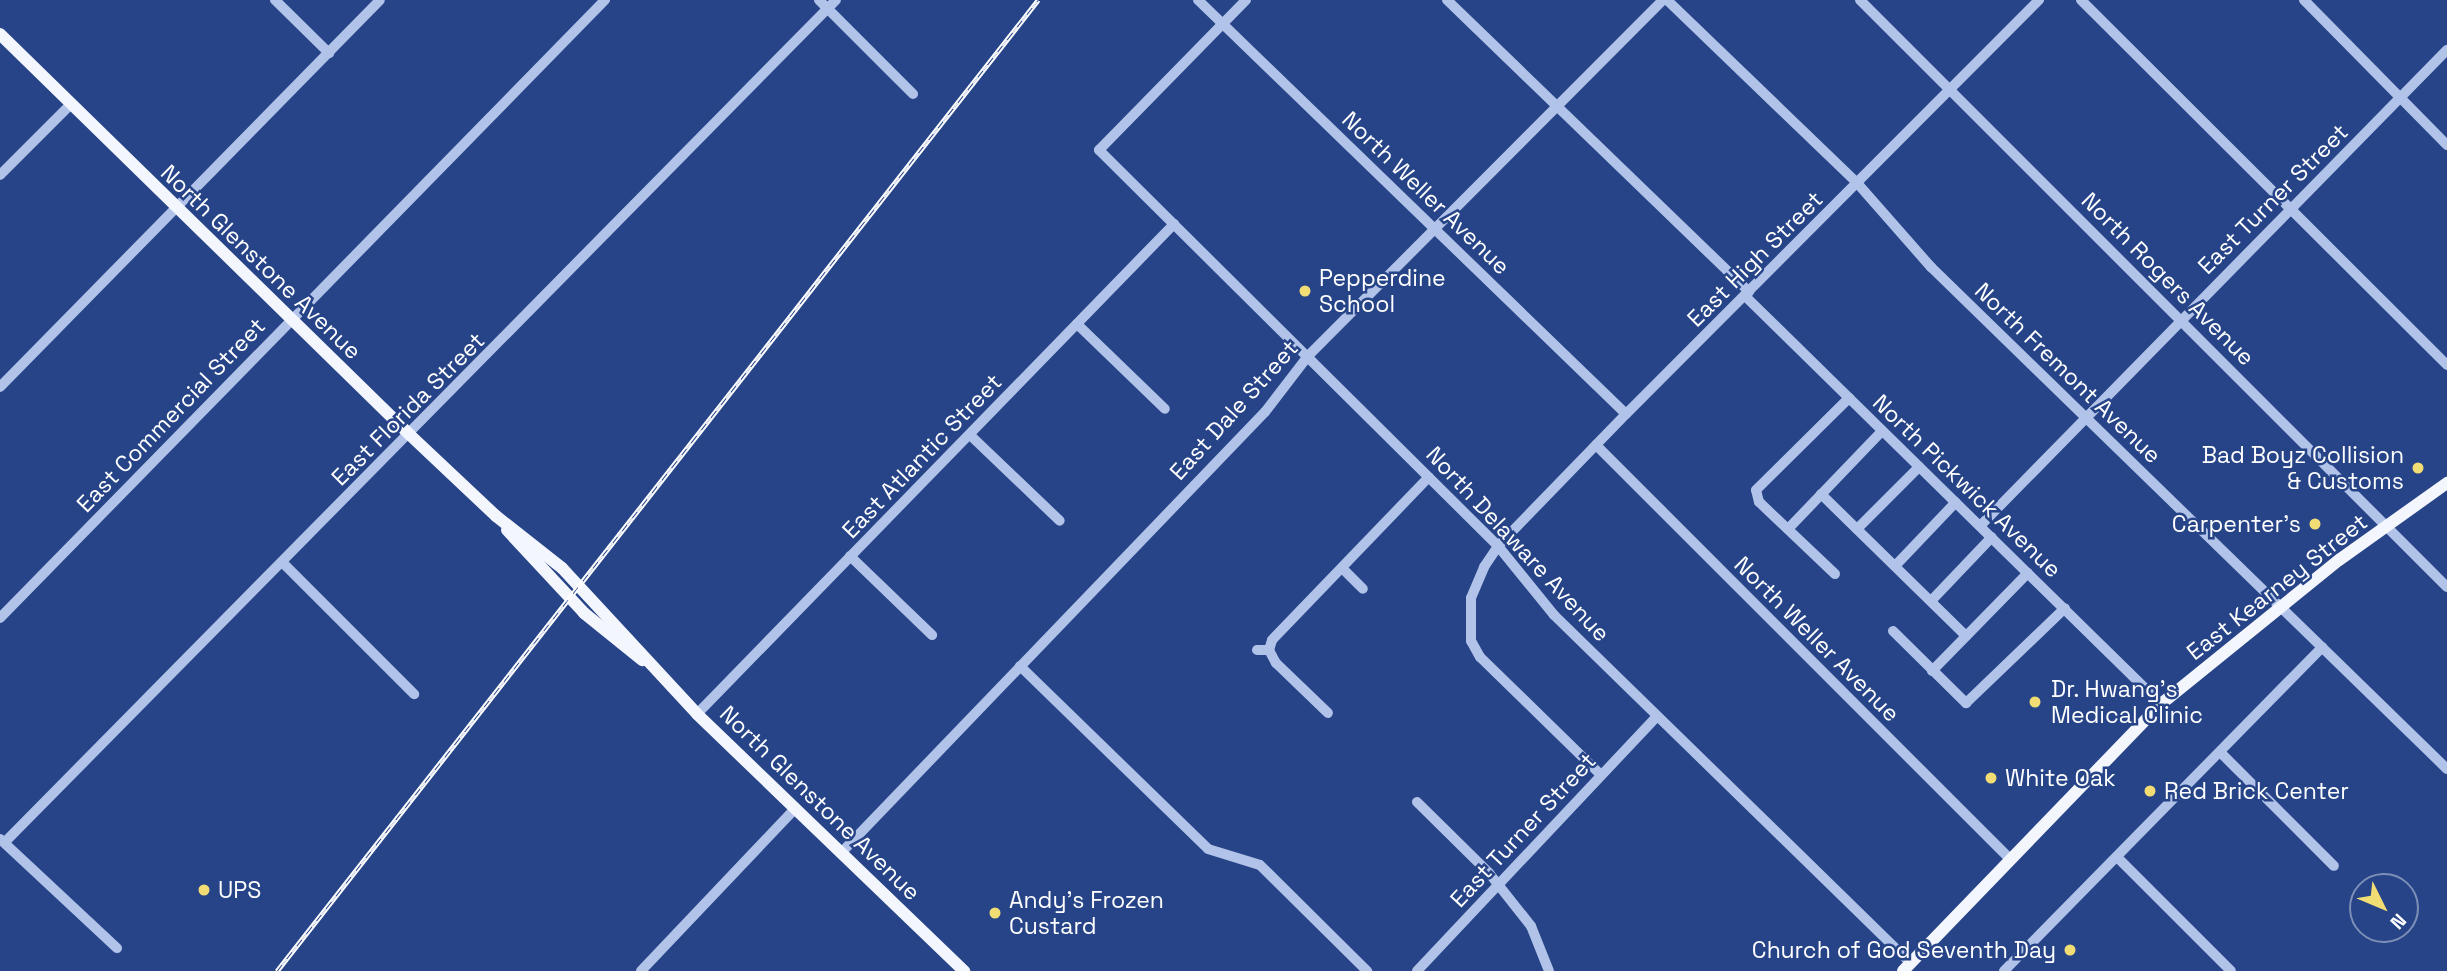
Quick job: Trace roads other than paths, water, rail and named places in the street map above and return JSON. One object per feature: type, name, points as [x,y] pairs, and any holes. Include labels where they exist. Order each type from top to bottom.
[{"type":"main road","name":"North Glenstone Avenue","points":[[0,34],[291,321],[496,516],[526,554],[584,612],[649,664],[794,809],[964,971]]},
{"type":"main road","name":"East Kearney Street","points":[[1907,967],[2161,704],[2339,560],[2388,528],[2447,483]]},
{"type":"street","points":[[275,0],[329,53]]},
{"type":"street","points":[[0,387],[380,0]]},
{"type":"street","name":"East Commercial Street","points":[[0,618],[605,0]]},
{"type":"street","points":[[818,0],[913,94]]},
{"type":"street","name":"East Florida Street","points":[[2,840],[410,435],[836,0]]},
{"type":"street","name":"North Weller Avenue","points":[[1198,0],[1626,414]]},
{"type":"street","points":[[1222,24],[1246,0]]},
{"type":"street","name":"North Pickwick Avenue","points":[[1447,0],[2161,704]]},
{"type":"street","name":"East Dale Street","points":[[841,853],[1265,412],[1308,356],[1665,0]]},
{"type":"street","name":"North Fremont Avenue","points":[[1665,0],[1858,184],[1931,267],[2447,769]]},
{"type":"street","name":"North Rogers Avenue","points":[[1860,0],[2447,587]]},
{"type":"street","name":"East High Street","points":[[1601,775],[1499,678],[1471,641],[1471,598],[1498,545],[2039,0]]},
{"type":"street","points":[[2081,0],[2447,365]]},
{"type":"street","points":[[2304,0],[2447,145]]},
{"type":"street","name":"North Delaware Avenue","points":[[1222,24],[1099,150],[1498,545],[1554,615],[1907,967]]},
{"type":"street","name":"East Turner Street","points":[[1980,526],[2447,50]]},
{"type":"street","points":[[0,175],[70,104]]},
{"type":"street","name":"East Atlantic Street","points":[[697,714],[1174,224]]},
{"type":"street","points":[[1077,324],[1166,410]]},
{"type":"street","points":[[1835,574],[1759,502],[1756,490],[1849,398]]},
{"type":"street","points":[[1788,529],[1882,431]]},
{"type":"street","points":[[971,435],[1060,521]]},
{"type":"street","name":"North Weller Avenue","points":[[1596,446],[2011,859]]},
{"type":"street","points":[[1857,529],[1919,467]]},
{"type":"street","points":[[1328,713],[1276,663],[1269,650],[1272,640],[1429,477]]},
{"type":"street","points":[[1821,494],[1966,636]]},
{"type":"street","points":[[1895,566],[1956,502]]},
{"type":"street","points":[[1931,601],[1992,537]]},
{"type":"street","points":[[850,556],[932,635]]},
{"type":"street","points":[[282,562],[414,694]]},
{"type":"street","points":[[1343,569],[1363,589]]},
{"type":"street","points":[[1932,671],[2028,573]]},
{"type":"street","points":[[1893,632],[1962,701],[1970,702],[2064,608]]},
{"type":"street","points":[[2004,971],[2322,647]]},
{"type":"street","points":[[1257,650],[1269,650]]},
{"type":"street","points":[[1020,666],[1208,849],[1260,865],[1367,971]]},
{"type":"street","name":"East Turner Street","points":[[1417,971],[1657,716]]},
{"type":"street","points":[[2220,752],[2334,866]]},
{"type":"street","points":[[1418,802],[1497,885],[1535,931],[1549,971]]},
{"type":"street","points":[[640,971],[794,809]]},
{"type":"street","points":[[2,840],[117,948]]},
{"type":"street","points":[[2117,857],[2231,971]]},
{"type":"railway","points":[[277,971],[1038,0]]},
{"type":"place","name":"Pepperdine School","points":[[1305,291]]},
{"type":"place","name":"Bad Boyz Collision & Customs","points":[[2418,468]]},
{"type":"place","name":"Carpenter's","points":[[2315,524]]},
{"type":"place","name":"Dr. Hwang's Medical Clinic","points":[[2035,702]]},
{"type":"place","name":"White Oak","points":[[1991,778]]},
{"type":"place","name":"Red Brick Center","points":[[2150,791]]},
{"type":"place","name":"UPS","points":[[204,890]]},
{"type":"place","name":"Andy's Frozen Custard","points":[[995,913]]},
{"type":"place","name":"Church of God Seventh Day","points":[[2070,950]]}]
